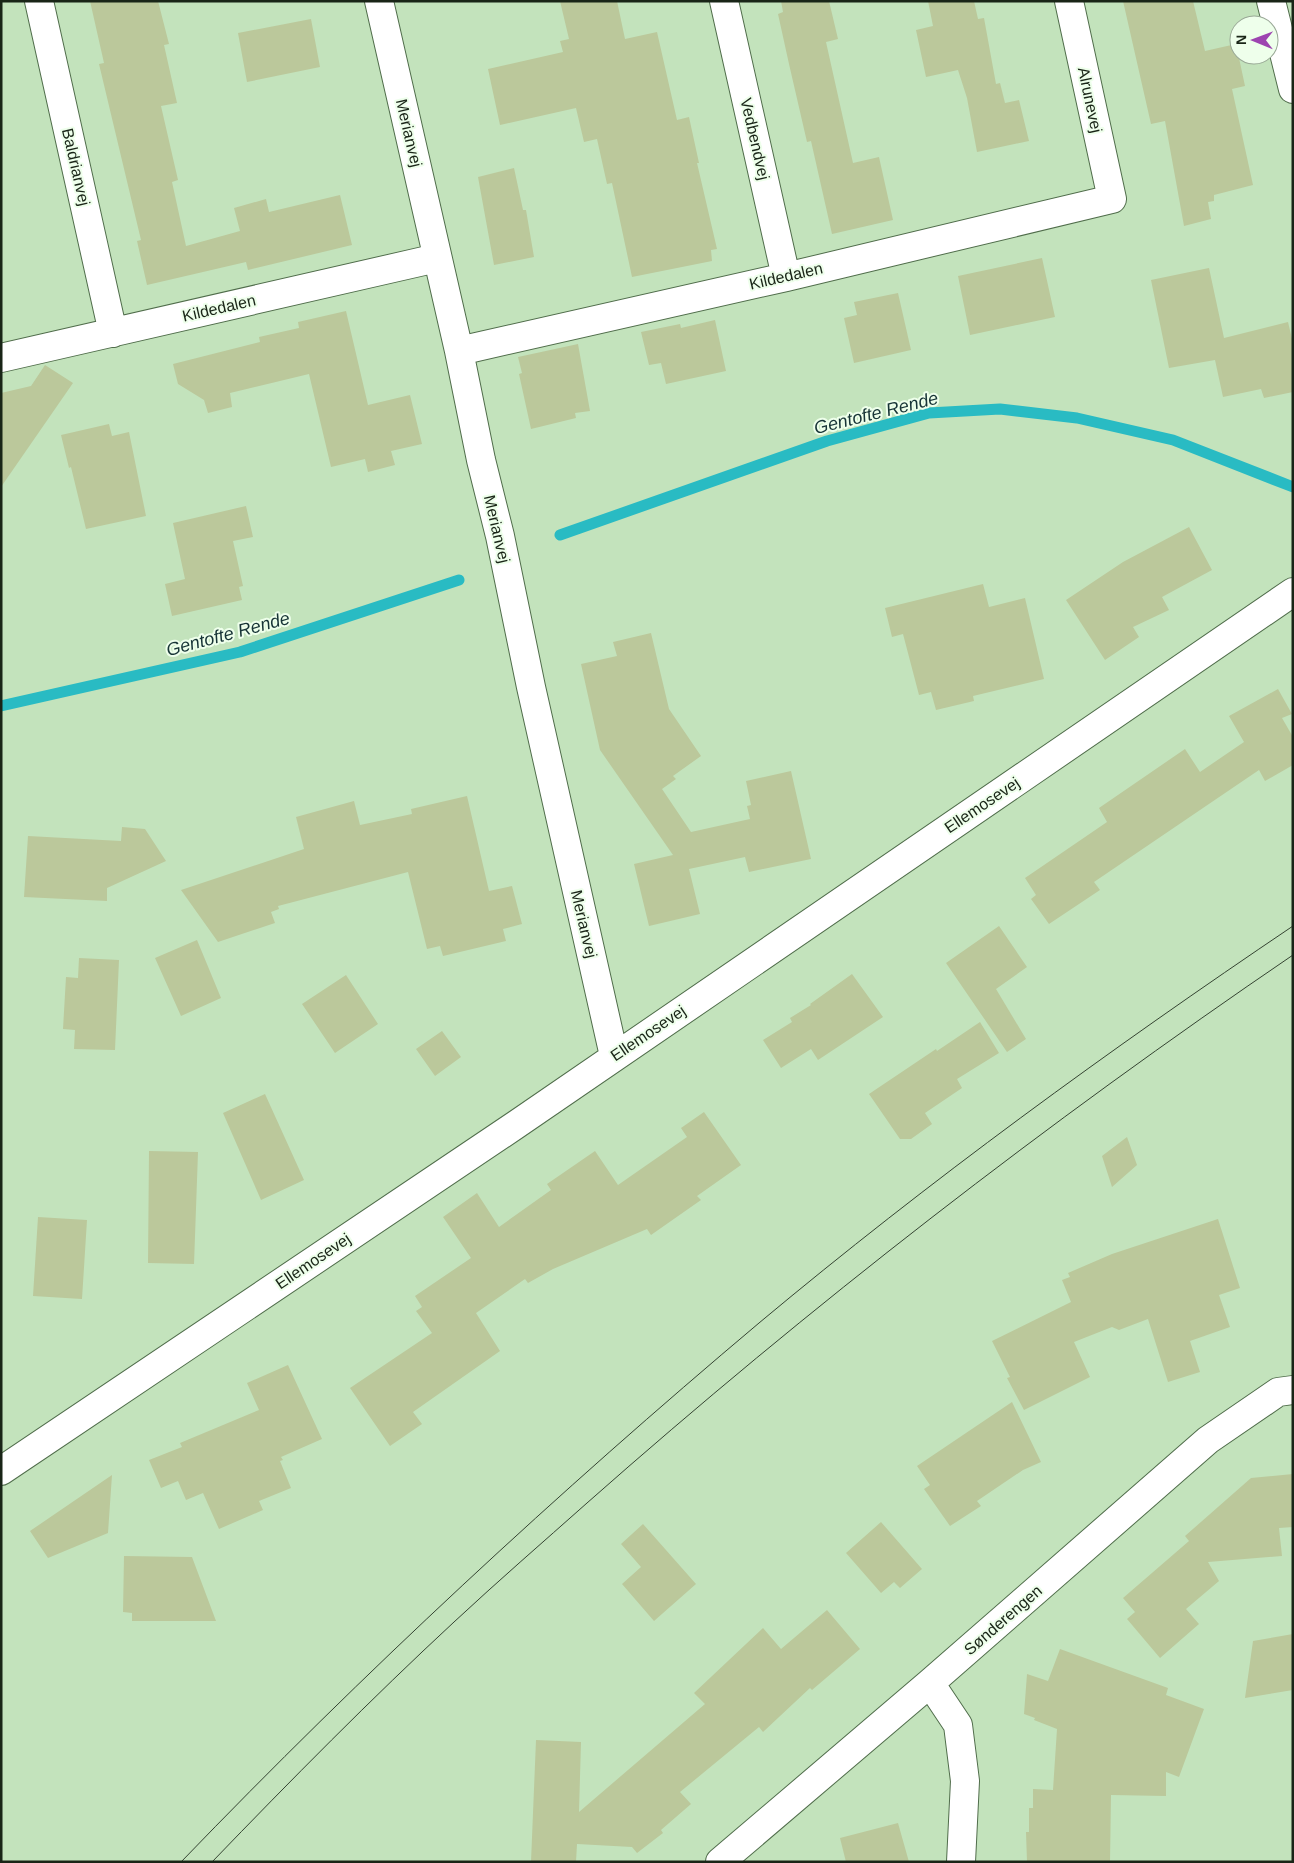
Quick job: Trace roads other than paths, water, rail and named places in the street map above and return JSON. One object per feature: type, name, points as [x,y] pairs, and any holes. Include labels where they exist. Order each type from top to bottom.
[{"type":"street","name":"Baldrianvej","points":[[39,1],[113,333]]},
{"type":"street","name":"Merianvej","points":[[379,1],[459,351],[530,687],[614,1056]]},
{"type":"street","name":"Vedbendvej","points":[[724,1],[786,277]]},
{"type":"street","name":"Alrunevej","points":[[1069,1],[1112,199]]},
{"type":"street","points":[[1271,1],[1292,80]]},
{"type":"street","name":"Kildedalen","points":[[459,351],[786,277],[1112,199]]},
{"type":"street","name":"Kildedalen","points":[[1,358],[437,258]]},
{"type":"street","name":"Ellemosevej","points":[[1,1471],[509,1129],[1293,592]]},
{"type":"street","name":"Sønderengen","points":[[720,1862],[930,1684],[1208,1440],[1278,1392],[1293,1390]]},
{"type":"street","points":[[930,1684],[958,1725],[965,1781],[961,1862]]},
{"type":"waterway","name":"Gentofte Rende","points":[[560,535],[827,441],[929,413],[1000,409],[1077,418],[1173,440],[1293,487]]},
{"type":"waterway","name":"Gentofte Rende","points":[[1,706],[240,652],[459,580]]},
{"type":"tram line","points":[[181,1862],[320,1722],[463,1585],[609,1452],[759,1323],[888,1218],[1021,1118],[1156,1020],[1293,926]]},
{"type":"tram line","points":[[212,1862],[392,1680],[504,1577],[671,1430],[843,1287],[1020,1150],[1293,955]]}]
